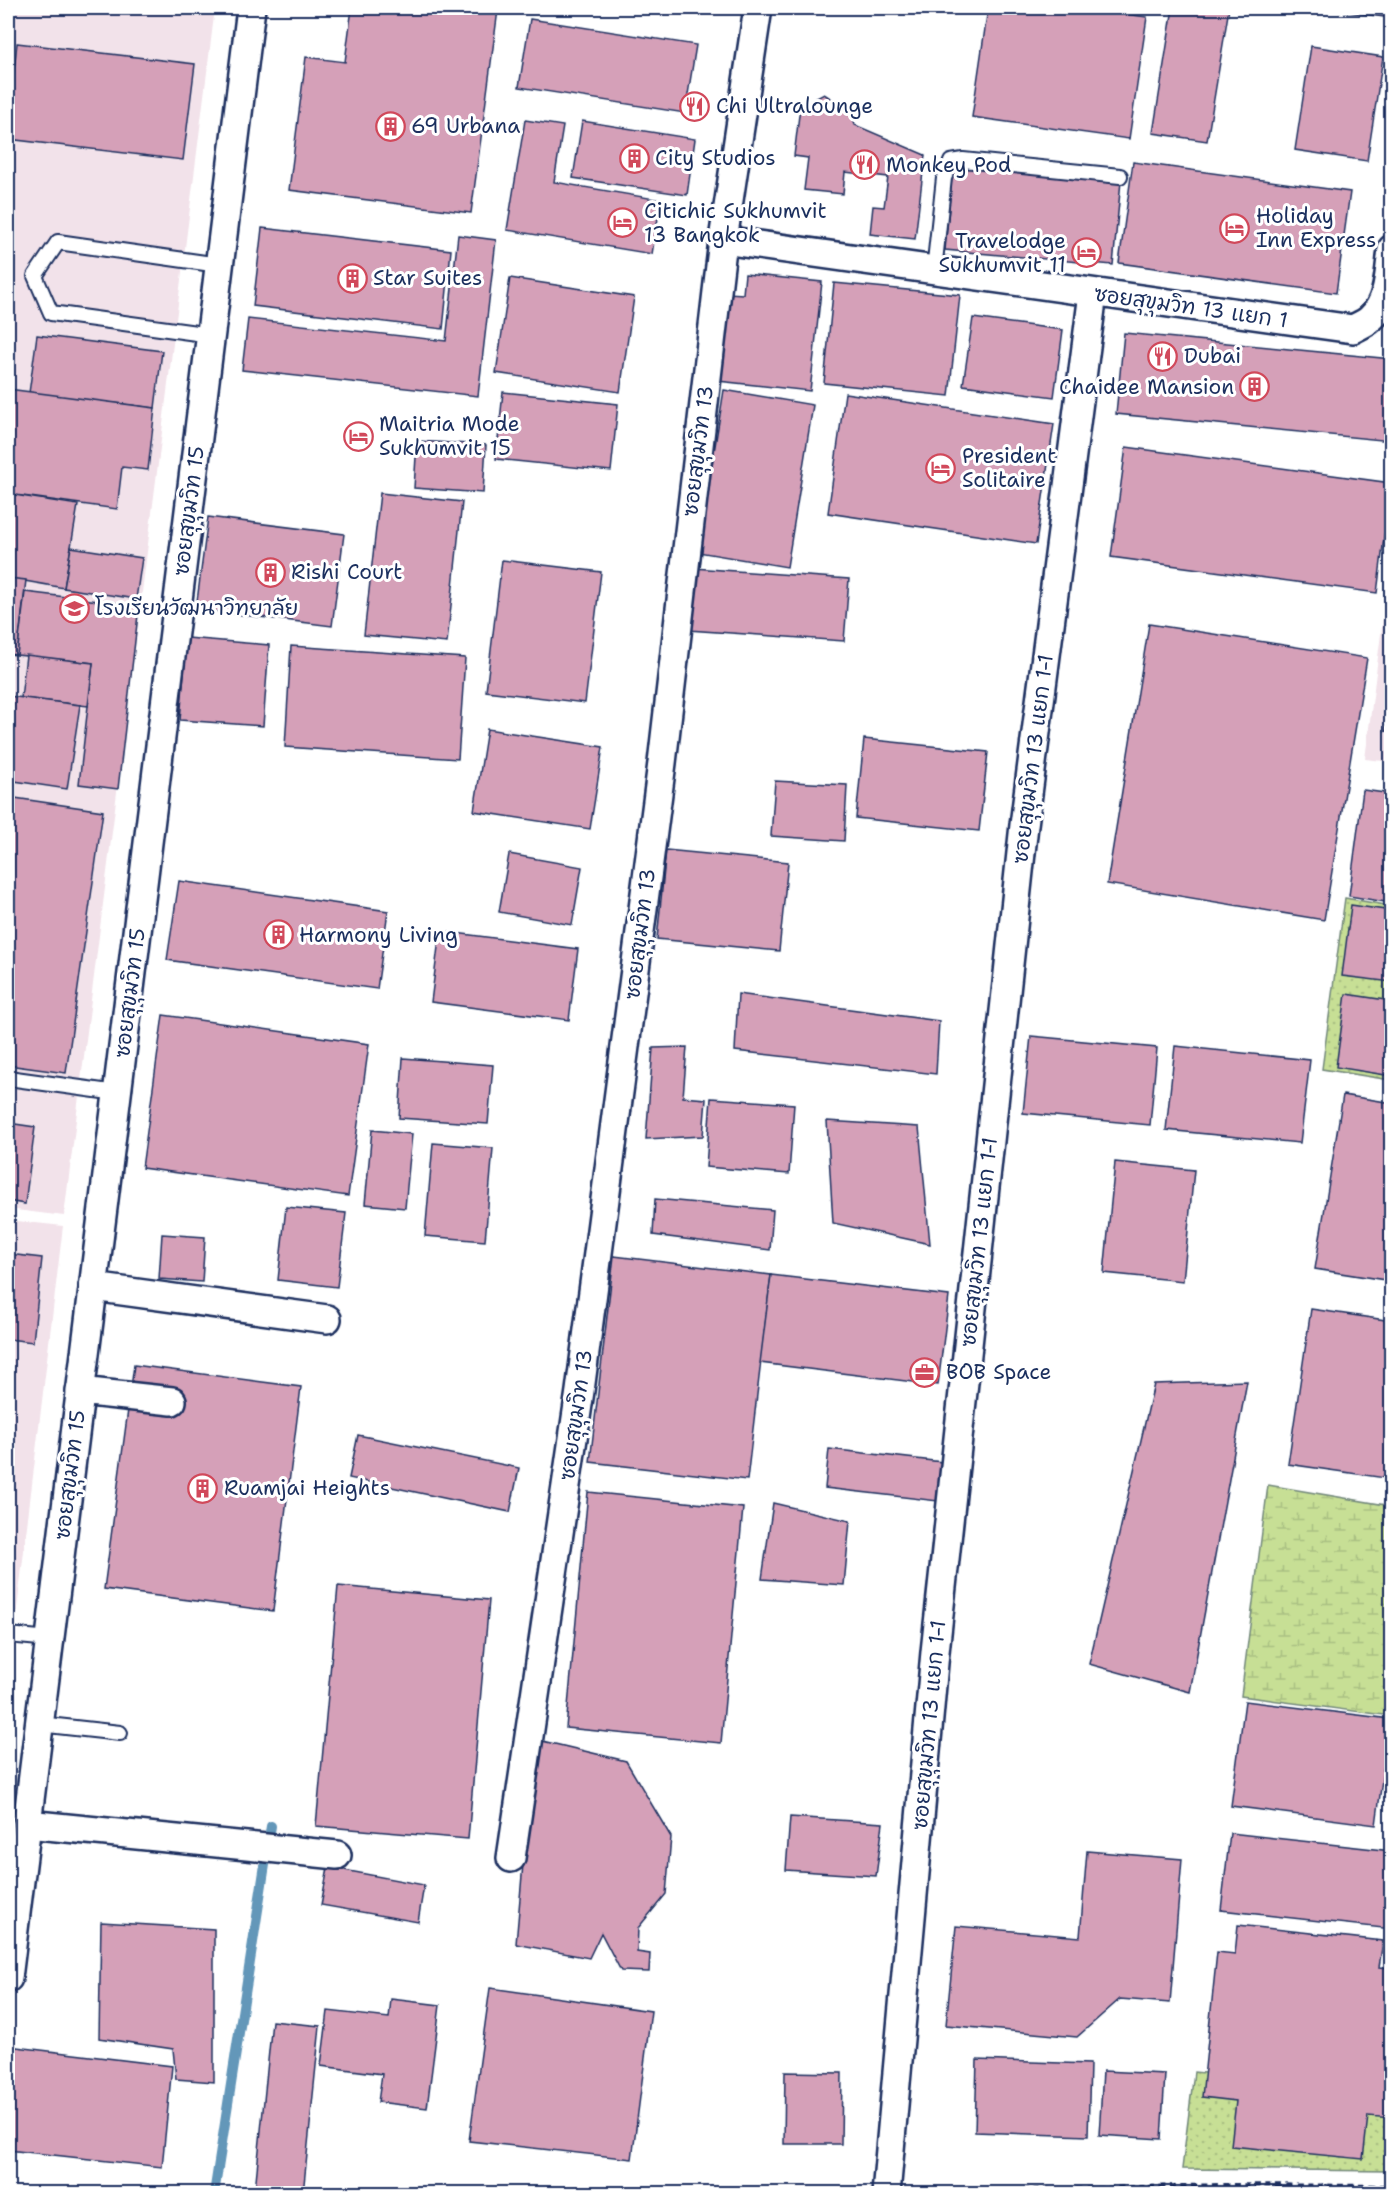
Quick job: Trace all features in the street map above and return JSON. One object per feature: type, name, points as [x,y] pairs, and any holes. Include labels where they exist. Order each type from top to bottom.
[{"type":"street","name":"ซอยสุขุมวิท 15","points":[[8,1978],[11,1913],[21,1806],[39,1724],[50,1640],[251,8]]},
{"type":"street","name":"ซอยสุขุมวิท 13","points":[[511,1858],[526,1792],[585,1356],[662,763],[723,240],[758,8]]},
{"type":"street","name":"ซอยสุขุมวิท 13 แยก 1","points":[[723,240],[1353,329],[1371,319],[1382,301],[1389,286],[1392,249]]},
{"type":"street","name":"ซอยสุขุมวิท 13 แยก 1-1","points":[[886,2193],[935,1652],[1023,837],[1093,293]]},
{"type":"street","points":[[93,1287],[327,1319]]},
{"type":"street","points":[[80,1391],[172,1401]]},
{"type":"street","points":[[21,1806],[337,1855]]},
{"type":"lane","points":[[934,271],[944,178],[951,162],[963,160],[1120,176]]},
{"type":"lane","points":[[211,335],[51,313],[35,276],[58,242],[219,265]]},
{"type":"lane","points":[[8,1078],[117,1093]]},
{"type":"lane","points":[[8,1635],[50,1640]]},
{"type":"lane","points":[[39,1724],[120,1733]]},
{"type":"path","points":[[917,2193],[1222,2185],[1392,2186]]},
{"type":"shaded area","name":"โรงเรียนวัฒนาวิทยาลัย","points":[[8,8],[215,8],[64,1216],[8,1209]]},
{"type":"shaded area","points":[[1391,555],[1391,762],[1365,759]]},
{"type":"shaded area","points":[[8,1220],[63,1226],[9,1676],[8,1676]]},
{"type":"green space","points":[[1345,898],[1391,906],[1391,1080],[1322,1069]]},
{"type":"green space","points":[[1268,1485],[1391,1506],[1391,1716],[1241,1696]]},
{"type":"green space","points":[[1391,1977],[1391,2171],[1182,2169],[1194,2072],[1373,2089]]},
{"type":"building","name":"69 Urbana","points":[[352,8],[498,10],[471,213],[289,190],[306,57],[345,62]]},
{"type":"building","points":[[988,8],[1083,8],[1147,17],[1129,139],[972,117]]},
{"type":"building","points":[[1173,8],[1229,8],[1207,141],[1153,133]]},
{"type":"building","points":[[1321,8],[1392,8],[1392,18],[1391,18]]},
{"type":"building","points":[[530,19],[696,45],[685,113],[519,87]]},
{"type":"building","points":[[17,43],[195,64],[183,160],[8,139]]},
{"type":"building","points":[[1311,46],[1383,57],[1367,161],[1295,150]]},
{"type":"building","name":"Monkey Pod","points":[[824,94],[852,112],[855,125],[925,155],[915,239],[870,234],[873,206],[884,207],[888,177],[845,172],[843,194],[804,190],[808,158],[794,156],[800,107]]},
{"type":"building","points":[[525,120],[563,126],[554,182],[661,200],[652,254],[507,230]]},
{"type":"building","name":"City Studios","points":[[582,121],[695,139],[687,195],[573,178]]},
{"type":"building","name":"Holiday Inn Express","points":[[1133,162],[1350,192],[1336,293],[1119,263]]},
{"type":"building","points":[[953,165],[1121,181],[1113,265],[945,250]]},
{"type":"building","name":"Star Suites","points":[[262,228],[451,250],[443,329],[253,306]]},
{"type":"building","points":[[458,235],[496,240],[478,396],[242,370],[248,319],[446,341]]},
{"type":"building","points":[[745,274],[822,282],[810,391],[718,381],[728,293],[743,294]]},
{"type":"building","points":[[510,278],[634,297],[620,392],[496,373]]},
{"type":"building","points":[[834,283],[960,295],[949,396],[824,383]]},
{"type":"building","points":[[973,318],[1063,330],[1054,397],[963,385]]},
{"type":"building","name":"Chaidee Mansion","points":[[1124,333],[1392,359],[1392,441],[1116,414]]},
{"type":"building","points":[[37,335],[162,351],[155,408],[29,393]]},
{"type":"building","points":[[8,389],[155,408],[148,470],[122,467],[117,509],[8,494]]},
{"type":"building","points":[[724,390],[813,405],[787,567],[698,552]]},
{"type":"building","points":[[503,392],[618,404],[611,471],[496,459]]},
{"type":"building","name":"President Solitaire","points":[[845,393],[1054,424],[1036,544],[828,513]]},
{"type":"building","points":[[417,441],[486,445],[483,493],[414,488]]},
{"type":"building","points":[[1126,447],[1391,483],[1377,593],[1111,557]]},
{"type":"building","points":[[380,493],[462,502],[447,643],[364,635]]},
{"type":"building","points":[[8,494],[78,505],[64,588],[8,578]]},
{"type":"building","name":"Rishi Court","points":[[208,517],[344,534],[332,626],[196,609]]},
{"type":"building","points":[[71,547],[142,558],[136,599],[64,588]]},
{"type":"building","points":[[502,560],[601,572],[585,703],[486,691]]},
{"type":"building","points":[[693,568],[849,579],[844,641],[688,630]]},
{"type":"building","points":[[8,578],[26,580],[17,655],[8,654]]},
{"type":"building","points":[[25,592],[139,606],[118,789],[79,784],[93,663],[17,655]]},
{"type":"building","points":[[1149,624],[1367,658],[1324,920],[1107,884]]},
{"type":"building","points":[[187,638],[269,645],[263,726],[180,720]]},
{"type":"building","points":[[291,646],[465,658],[458,759],[285,747]]},
{"type":"building","points":[[26,655],[93,663],[88,706],[21,698]]},
{"type":"building","points":[[1392,683],[1392,732],[1385,731]]},
{"type":"building","points":[[8,696],[80,705],[67,789],[8,780]]},
{"type":"building","points":[[487,729],[603,747],[590,829],[474,811]]},
{"type":"building","points":[[864,739],[988,752],[979,831],[856,818]]},
{"type":"building","points":[[775,781],[847,785],[844,841],[771,836]]},
{"type":"building","points":[[1363,790],[1392,794],[1392,903],[1349,896]]},
{"type":"building","points":[[8,797],[103,811],[66,1073],[8,1065]]},
{"type":"building","points":[[666,850],[788,862],[779,951],[657,939]]},
{"type":"building","points":[[509,854],[582,867],[572,925],[499,912]]},
{"type":"building","name":"Harmony Living","points":[[179,881],[388,911],[377,989],[167,960]]},
{"type":"building","points":[[1351,905],[1392,911],[1392,982],[1342,976]]},
{"type":"building","points":[[440,931],[578,949],[569,1020],[431,1002]]},
{"type":"building","points":[[738,994],[939,1021],[936,1074],[735,1051]]},
{"type":"building","points":[[1346,994],[1392,1001],[1392,1076],[1336,1067]]},
{"type":"building","points":[[163,1015],[369,1044],[348,1196],[142,1168]]},
{"type":"building","points":[[1031,1036],[1157,1048],[1150,1125],[1023,1113]]},
{"type":"building","points":[[1175,1046],[1310,1060],[1300,1143],[1166,1130]]},
{"type":"building","points":[[687,1047],[683,1097],[706,1099],[703,1136],[646,1139],[653,1048]]},
{"type":"building","points":[[403,1058],[493,1065],[488,1124],[399,1118]]},
{"type":"building","points":[[1343,1095],[1392,1103],[1392,1281],[1315,1269]]},
{"type":"building","points":[[711,1098],[794,1104],[789,1174],[706,1167]]},
{"type":"building","points":[[827,1121],[919,1127],[930,1244],[833,1223]]},
{"type":"building","points":[[8,1123],[35,1127],[25,1204],[8,1201]]},
{"type":"building","points":[[372,1130],[412,1134],[405,1208],[365,1204]]},
{"type":"building","points":[[433,1143],[493,1148],[485,1241],[425,1236]]},
{"type":"building","points":[[1115,1162],[1194,1170],[1183,1281],[1104,1273]]},
{"type":"building","points":[[655,1199],[773,1210],[770,1250],[653,1235]]},
{"type":"building","points":[[286,1207],[346,1213],[337,1287],[278,1280]]},
{"type":"building","points":[[162,1234],[205,1237],[202,1282],[159,1279]]},
{"type":"building","points":[[8,1254],[42,1258],[33,1342],[8,1339]]},
{"type":"building","points":[[614,1256],[771,1275],[747,1480],[590,1462]]},
{"type":"building","points":[[771,1275],[949,1296],[938,1385],[760,1363]]},
{"type":"building","points":[[1311,1309],[1392,1321],[1392,1479],[1288,1464]]},
{"type":"building","name":"Ruamjai Heights","points":[[134,1365],[301,1387],[273,1611],[104,1589]]},
{"type":"building","points":[[1247,1381],[1190,1692],[1089,1664],[1154,1384]]},
{"type":"building","points":[[358,1435],[519,1468],[510,1512],[349,1478]]},
{"type":"building","points":[[829,1449],[942,1462],[938,1501],[825,1488]]},
{"type":"building","points":[[588,1492],[743,1508],[721,1743],[566,1728]]},
{"type":"building","points":[[773,1503],[850,1521],[844,1585],[762,1579]]},
{"type":"building","points":[[338,1586],[489,1600],[468,1839],[316,1826]]},
{"type":"building","points":[[1245,1701],[1390,1719],[1376,1825],[1231,1806]]},
{"type":"building","points":[[534,1739],[626,1761],[671,1837],[666,1894],[638,1928],[637,1952],[650,1954],[649,1972],[621,1971],[601,1933],[589,1958],[516,1944]]},
{"type":"building","points":[[790,1817],[883,1823],[876,1876],[786,1870]]},
{"type":"building","points":[[1230,1833],[1392,1851],[1392,1929],[1221,1910]]},
{"type":"building","points":[[1087,1851],[1182,1859],[1170,2003],[1120,1999],[1077,2037],[946,2025],[956,1926],[1080,1937]]},
{"type":"building","points":[[328,1867],[424,1885],[418,1922],[321,1905]]},
{"type":"building","points":[[101,1922],[214,1929],[214,2082],[176,2079],[173,2049],[99,2038]]},
{"type":"building","points":[[1238,1925],[1383,1941],[1379,1967],[1392,1968],[1392,2118],[1368,2116],[1363,2159],[1231,2146],[1236,2101],[1202,2097],[1217,1952],[1235,1954]]},
{"type":"building","points":[[490,1988],[651,2011],[632,2159],[469,2141]]},
{"type":"building","points":[[391,1999],[440,2005],[427,2108],[378,2102],[382,2074],[321,2066],[328,2011],[389,2018]]},
{"type":"building","points":[[272,2021],[320,2026],[303,2194],[255,2190]]},
{"type":"building","points":[[8,2046],[172,2066],[162,2167],[8,2150]]},
{"type":"building","points":[[977,2060],[1090,2064],[1088,2136],[975,2132]]},
{"type":"building","points":[[1103,2071],[1165,2074],[1161,2139],[1099,2135]]},
{"type":"building","points":[[785,2072],[842,2073],[841,2144],[784,2144]]},
{"type":"waterway","points":[[214,2194],[271,1826]]},
{"type":"place","name":"Chi Ultralounge","points":[[695,106]]},
{"type":"place","name":"69 Urbana","points":[[390,126]]},
{"type":"place","name":"City Studios","points":[[634,158]]},
{"type":"place","name":"Monkey Pod","points":[[865,165]]},
{"type":"place","name":"Citichic Sukhumvit 13 Bangkok","points":[[623,223]]},
{"type":"place","name":"Holiday Inn Express","points":[[1235,228]]},
{"type":"place","name":"Travelodge Sukhumvit 11","points":[[1087,253]]},
{"type":"place","name":"Star Suites","points":[[352,278]]},
{"type":"place","name":"Dubai","points":[[1163,356]]},
{"type":"place","name":"Chaidee Mansion","points":[[1255,387]]},
{"type":"place","name":"Maitria Mode Sukhumvit 15","points":[[358,436]]},
{"type":"place","name":"President Solitaire","points":[[941,468]]},
{"type":"place","name":"Rishi Court","points":[[270,572]]},
{"type":"place","name":"โรงเรียนวัฒนาวิทยาลัย","points":[[74,608]]},
{"type":"place","name":"Harmony Living","points":[[278,935]]},
{"type":"place","name":"BOB Space","points":[[925,1372]]},
{"type":"place","name":"Ruamjai Heights","points":[[203,1488]]}]
